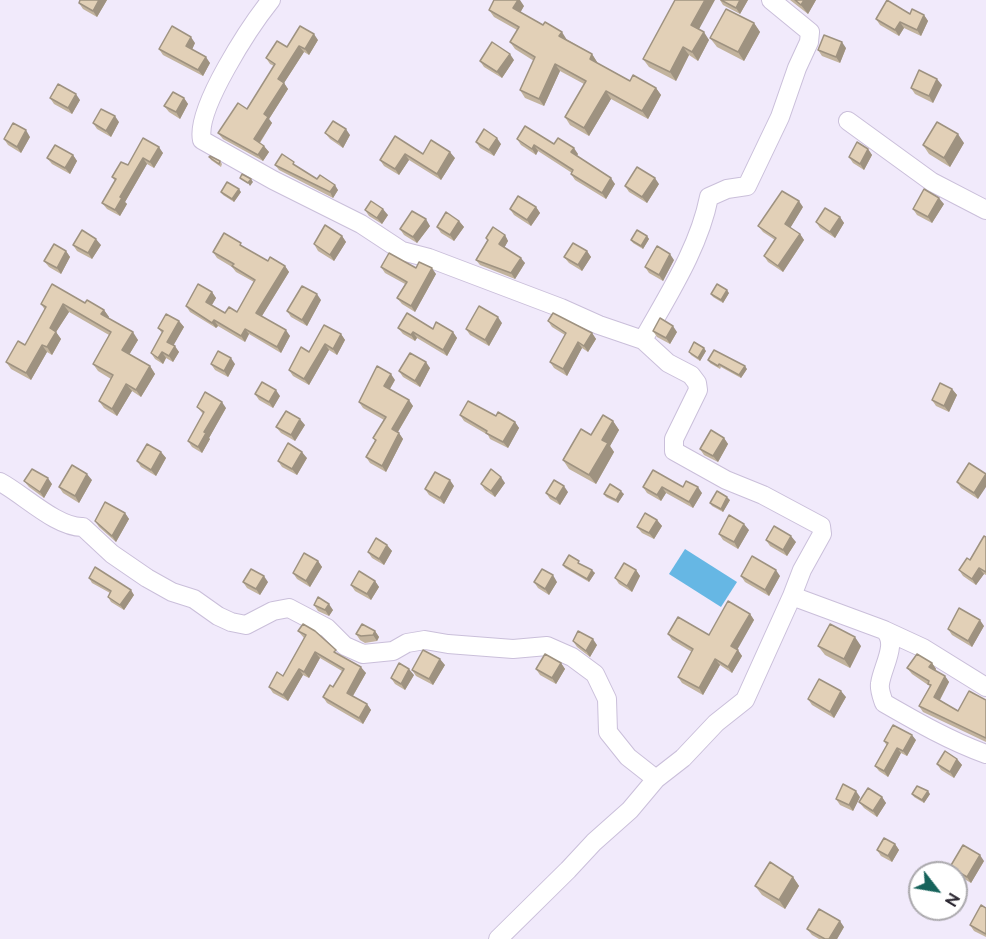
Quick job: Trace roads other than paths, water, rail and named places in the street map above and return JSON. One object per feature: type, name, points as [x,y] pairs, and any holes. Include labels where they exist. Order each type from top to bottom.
[{"type":"street","points":[[271,0],[258,16],[212,94],[201,132],[202,140],[273,180],[361,224],[402,251],[429,258],[598,325],[643,340],[668,363],[691,375],[697,383],[698,390],[674,439],[674,451],[726,480],[763,495],[821,526],[822,534],[802,570],[745,700],[716,723],[683,758],[656,779],[630,810],[594,842],[498,939]]},
{"type":"street","points":[[643,340],[691,250],[701,227],[709,197],[727,189],[747,186],[780,117],[797,68],[809,42],[810,32],[771,0]]},
{"type":"street","points":[[848,121],[932,182],[986,210]]},
{"type":"street","points":[[0,482],[60,521],[75,527],[83,527],[112,554],[147,578],[172,592],[194,599],[231,622],[246,625],[273,611],[289,608],[327,628],[345,646],[363,654],[393,651],[407,643],[425,640],[513,649],[547,646],[572,657],[595,674],[599,682],[607,699],[608,732],[628,756],[656,779]]},
{"type":"street","points":[[792,596],[884,630],[923,648],[986,687]]},
{"type":"street","points":[[884,630],[891,642],[879,686],[884,703],[906,717],[986,753]]},
{"type":"water","points":[[685,549],[737,582],[721,607],[669,574]]}]
